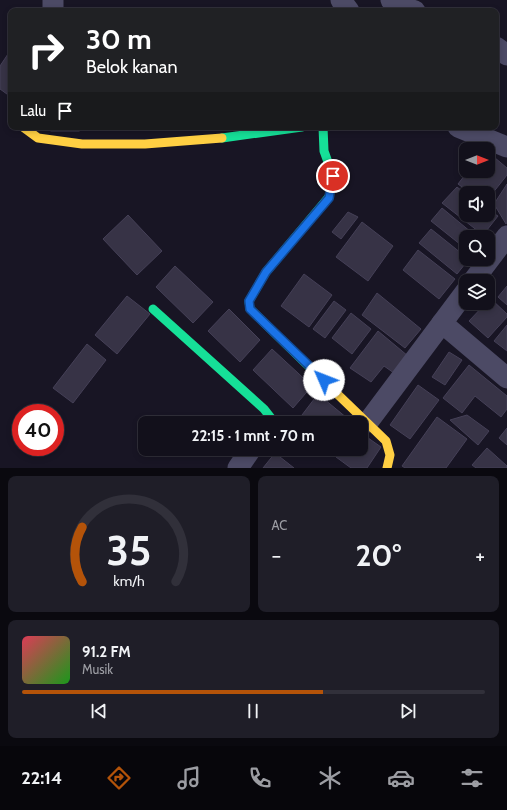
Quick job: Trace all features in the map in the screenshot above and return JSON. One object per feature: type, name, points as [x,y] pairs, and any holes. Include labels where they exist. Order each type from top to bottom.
[{"type":"street","points":[[499,49],[507,56]]},
{"type":"street","points":[[27,130],[38,138],[50,142],[144,146],[215,140],[282,130]]},
{"type":"street","points":[[323,130],[324,151],[333,176],[329,198],[266,272],[249,301],[250,309],[362,416]]},
{"type":"street","points":[[465,130],[507,147]]},
{"type":"street","points":[[479,274],[505,243]]},
{"type":"street","points":[[387,468],[390,456],[389,448],[386,441],[368,422],[459,300]]},
{"type":"street","points":[[153,309],[270,416]]},
{"type":"street","points":[[442,323],[507,378]]},
{"type":"street","points":[[238,468],[246,456]]},
{"type":"building","points":[[8,54],[8,95],[0,89],[0,66]]},
{"type":"building","points":[[51,130],[79,130],[79,131]]},
{"type":"building","points":[[495,158],[507,168],[507,175],[495,190],[495,186],[461,186],[458,184],[463,178],[495,178]]},
{"type":"building","points":[[507,184],[506,224],[495,206],[495,202]]},
{"type":"building","points":[[457,187],[459,189],[459,216],[442,203]]},
{"type":"building","points":[[442,208],[469,230],[459,230],[459,243],[431,221]]},
{"type":"building","points":[[348,212],[358,217],[341,239],[332,232]]},
{"type":"building","points":[[128,215],[162,251],[137,275],[103,239]]},
{"type":"building","points":[[362,222],[393,246],[368,281],[336,257]]},
{"type":"building","points":[[466,222],[493,222],[487,230],[477,230]]},
{"type":"building","points":[[431,229],[459,251],[459,266],[463,266],[457,274],[419,243]]},
{"type":"building","points":[[418,250],[455,279],[439,299],[403,270]]},
{"type":"building","points":[[175,266],[213,302],[193,323],[156,287]]},
{"type":"building","points":[[304,274],[332,295],[309,327],[281,306]]},
{"type":"building","points":[[507,286],[507,305],[498,297]]},
{"type":"building","points":[[377,293],[421,329],[405,348],[362,315]]},
{"type":"building","points":[[127,296],[150,314],[117,354],[95,335]]},
{"type":"building","points":[[334,301],[346,310],[325,338],[313,329]]},
{"type":"building","points":[[495,303],[507,314],[507,317],[488,338],[469,321],[479,310],[495,310]]},
{"type":"building","points":[[229,309],[260,340],[240,362],[208,331]]},
{"type":"building","points":[[351,313],[371,329],[352,354],[332,338]]},
{"type":"building","points":[[507,325],[507,351],[494,341]]},
{"type":"building","points":[[378,331],[408,356],[394,373],[384,366],[371,382],[350,368]]},
{"type":"building","points":[[87,344],[106,360],[73,403],[53,388]]},
{"type":"building","points":[[272,349],[312,386],[293,408],[253,370]]},
{"type":"building","points":[[449,352],[462,360],[445,385],[432,377]]},
{"type":"building","points":[[469,365],[507,396],[507,409],[501,417],[475,396],[462,413],[443,398]]},
{"type":"building","points":[[418,385],[439,400],[410,439],[390,425]]},
{"type":"building","points":[[318,394],[345,416],[303,416],[302,415]]},
{"type":"building","points":[[467,415],[489,431],[478,445],[450,420]]},
{"type":"building","points":[[437,417],[467,439],[446,468],[405,468],[402,466]]},
{"type":"building","points":[[507,428],[507,445],[499,438]]},
{"type":"building","points":[[368,438],[381,447],[367,468],[351,468],[336,457],[368,456]]},
{"type":"building","points":[[487,448],[507,466],[507,468],[476,468],[472,465]]},
{"type":"building","points":[[273,456],[279,456],[294,468],[263,468]]},
{"type":"traffic: fast","points":[[222,138],[280,130]]},
{"type":"traffic: fast","points":[[323,130],[324,151],[333,176],[329,197],[266,272],[249,301],[250,309],[329,386]]},
{"type":"traffic: fast","points":[[153,309],[264,409],[269,416]]},
{"type":"traffic: slow","points":[[27,130],[38,138],[82,144],[145,144],[222,138]]},
{"type":"traffic: slow","points":[[329,386],[386,441],[390,455],[387,468]]},
{"type":"route","points":[[324,380],[250,309],[249,301],[266,272],[329,198],[333,176]]}]
